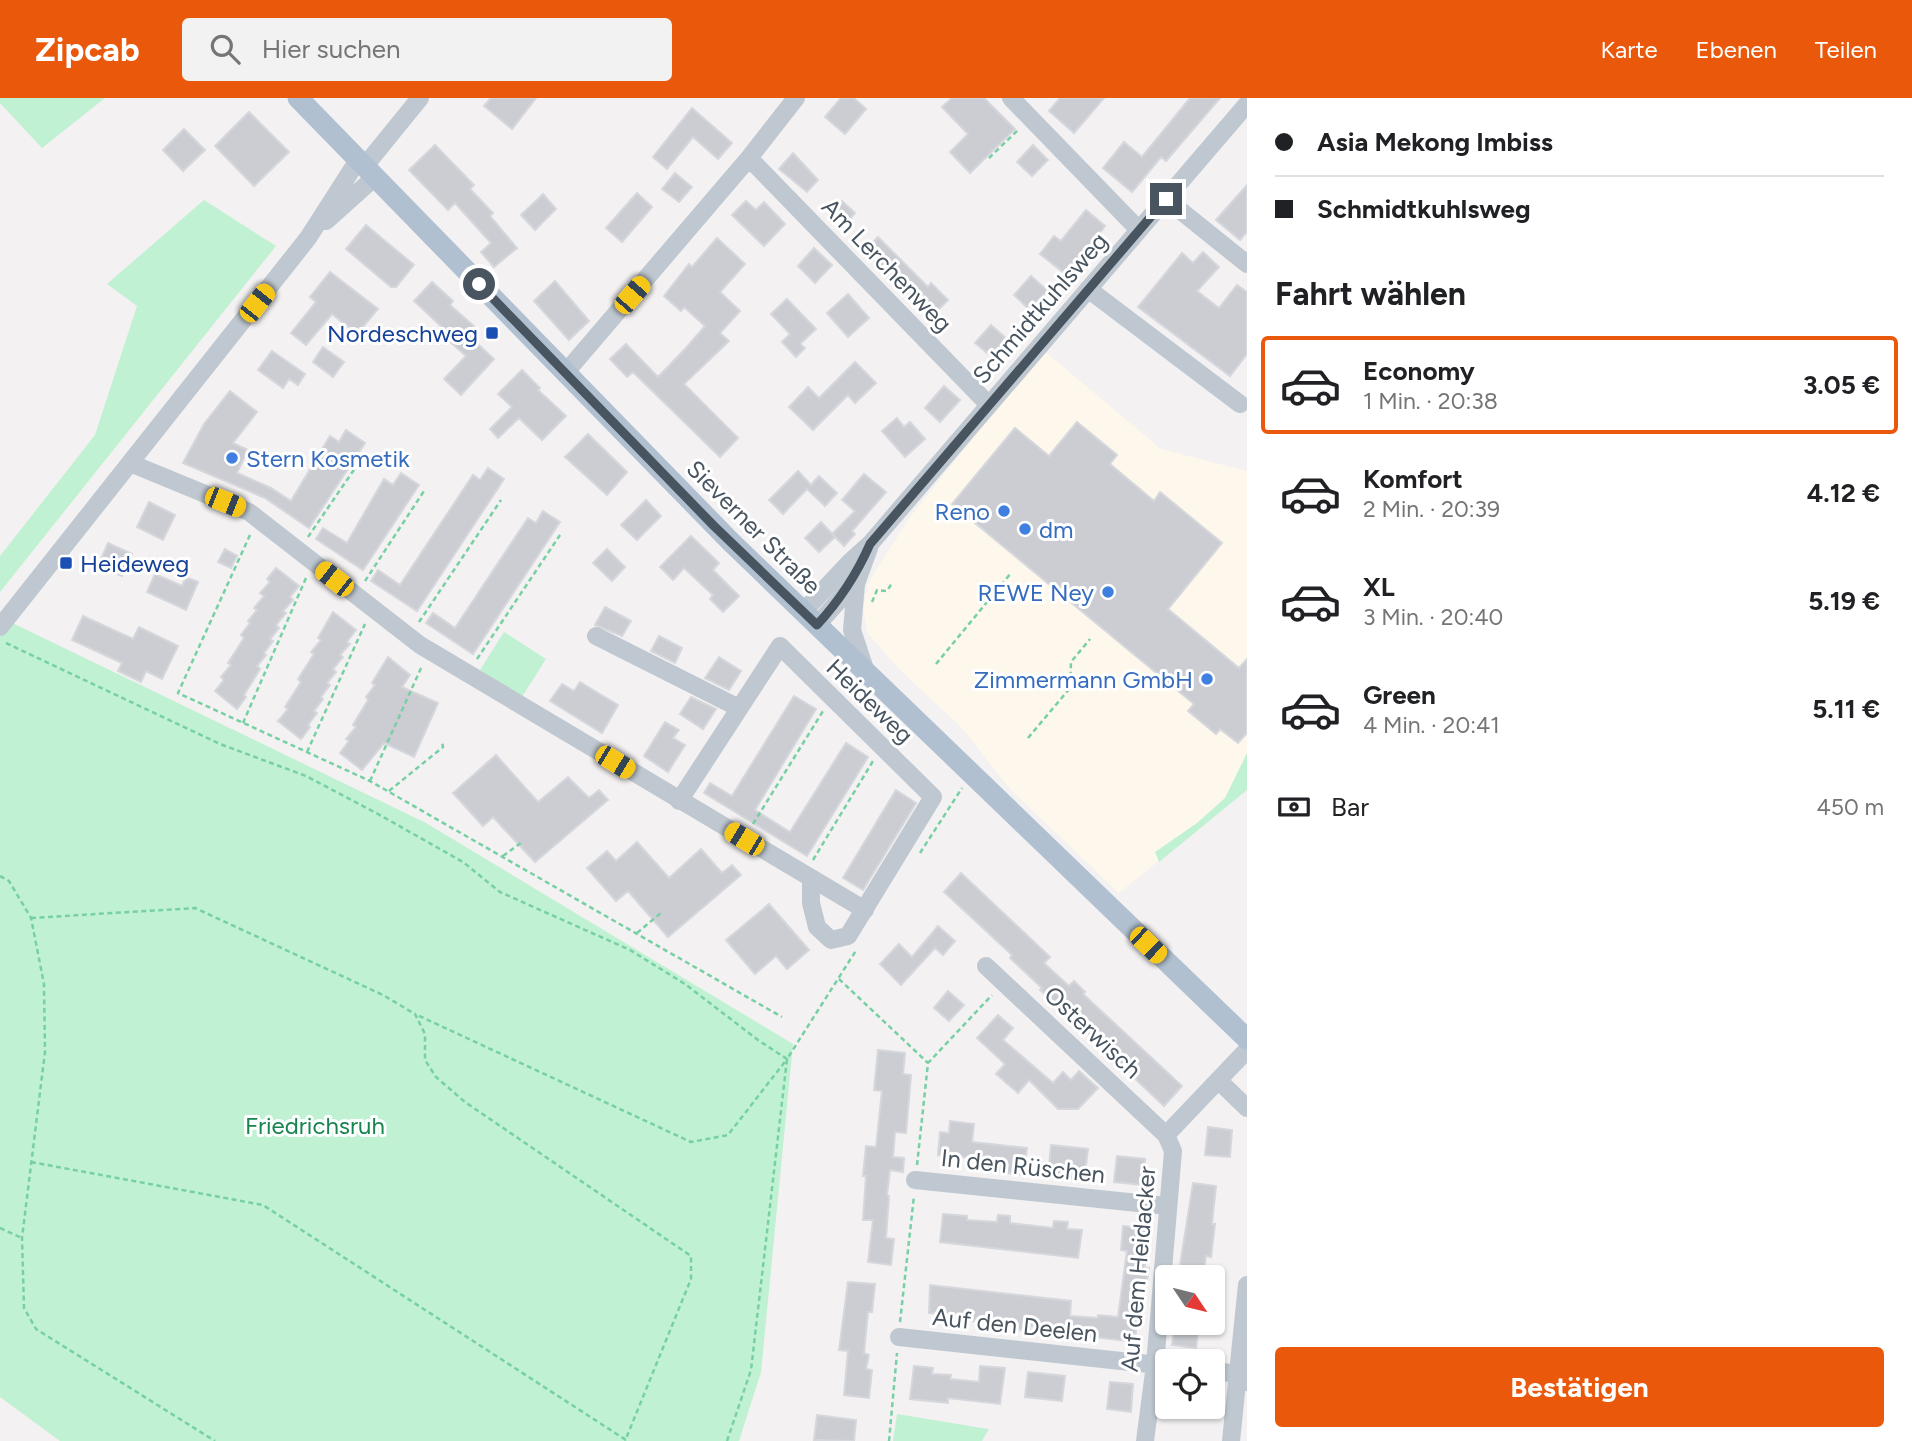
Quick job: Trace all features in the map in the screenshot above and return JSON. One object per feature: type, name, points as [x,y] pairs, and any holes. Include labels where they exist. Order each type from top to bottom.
[{"type":"main road","name":"Sieverner Straße","points":[[298,98],[714,526],[1247,1039]]},
{"type":"street","points":[[0,627],[421,98]]},
{"type":"street","points":[[566,372],[749,158],[796,98]]},
{"type":"street","points":[[1011,98],[1139,230]]},
{"type":"street","name":"Schmidtkuhlsweg","points":[[810,618],[850,562],[870,544],[1247,104]]},
{"type":"street","name":"Am Lerchenweg","points":[[749,158],[989,405]]},
{"type":"street","points":[[1166,199],[1247,264]]},
{"type":"street","points":[[1088,289],[1240,404]]},
{"type":"street","points":[[130,463],[248,512],[429,651],[864,910]]},
{"type":"street","name":"Schmidtkuhlsweg","points":[[867,673],[852,629],[852,619],[856,584],[870,544]]},
{"type":"street","name":"Schmidtkuhlsweg","points":[[810,618],[842,597],[860,568]]},
{"type":"street","points":[[596,636],[739,709]]},
{"type":"street","name":"Heideweg","points":[[679,800],[779,646],[933,797],[848,936],[831,940],[817,927],[808,877]]},
{"type":"street","name":"Osterwisch","points":[[986,966],[1167,1135]]},
{"type":"street","name":"Auf dem Heidacker","points":[[1162,1349],[1167,1206],[1173,1152],[1167,1135],[1247,1050]]},
{"type":"street","points":[[1218,1080],[1247,1108]]},
{"type":"street","name":"In den Rüschen","points":[[915,1180],[1167,1206]]},
{"type":"street","points":[[1231,1441],[1243,1378],[1247,1285]]},
{"type":"street","name":"Auf den Deelen","points":[[899,1337],[1155,1365]]},
{"type":"street","points":[[1225,1374],[1243,1378]]},
{"type":"street","name":"Auf dem Heidacker","points":[[1145,1441],[1155,1394]]},
{"type":"path","points":[[989,159],[1030,118]]},
{"type":"path","points":[[299,551],[363,455]]},
{"type":"path","points":[[355,595],[425,491]]},
{"type":"path","points":[[409,636],[501,500]]},
{"type":"path","points":[[258,519],[178,693],[370,781],[782,1017]]},
{"type":"path","points":[[467,673],[560,535]]},
{"type":"path","points":[[243,723],[313,562]]},
{"type":"path","points":[[936,664],[1011,573]]},
{"type":"path","points":[[852,619],[866,613],[877,590],[887,591],[892,583]]},
{"type":"path","points":[[307,752],[372,608]]},
{"type":"path","points":[[1028,738],[1070,688],[1071,662],[1090,639]]},
{"type":"path","points":[[0,640],[220,744],[306,776],[378,814],[463,862],[500,892],[630,950],[685,984],[758,1040],[788,1059]]},
{"type":"path","points":[[370,781],[429,651]]},
{"type":"path","points":[[744,839],[831,697]]},
{"type":"path","points":[[389,792],[443,747],[442,741]]},
{"type":"path","points":[[808,877],[882,746]]},
{"type":"path","points":[[917,857],[971,774]]},
{"type":"path","points":[[503,856],[522,842]]},
{"type":"path","points":[[0,876],[9,881],[32,918],[44,984],[45,1052],[22,1238],[24,1308],[36,1329],[215,1441]]},
{"type":"path","points":[[32,918],[195,908],[691,1142],[728,1135],[788,1059],[858,949]]},
{"type":"path","points":[[637,933],[662,912]]},
{"type":"path","points":[[838,978],[928,1063]]},
{"type":"path","points":[[889,1441],[928,1063],[1003,982]]},
{"type":"path","points":[[31,1162],[263,1205],[626,1441],[691,1279],[691,1256],[464,1102],[436,1077],[425,1060],[425,1034],[415,1014]]},
{"type":"path","points":[[727,1441],[751,1370],[788,1059]]},
{"type":"path","points":[[0,1228],[22,1238]]},
{"type":"shaded area","points":[[1043,350],[1161,449],[1247,471],[1247,790],[1119,893],[1010,789],[962,728],[901,671],[868,634],[863,610],[868,583],[910,517]]},
{"type":"green space","points":[[0,98],[105,98],[42,148],[0,103]]},
{"type":"green space","points":[[204,200],[276,246],[0,592],[0,556],[95,435],[137,306],[107,284]]},
{"type":"green space","name":"Friedrichsruh","points":[[0,617],[426,823],[793,1044],[761,1372],[739,1441],[60,1441],[0,1397]]},
{"type":"green space","points":[[504,632],[546,659],[522,697],[480,670]]},
{"type":"green space","points":[[1247,753],[1247,790],[1159,862],[1155,852],[1197,823],[1225,798]]},
{"type":"green space","points":[[897,1414],[989,1429],[982,1441],[893,1441]]},
{"type":"building","points":[[491,98],[536,98],[512,129],[484,106]]},
{"type":"building","points":[[841,98],[854,98],[866,109],[845,134],[825,117]]},
{"type":"building","points":[[952,98],[984,98],[1015,129],[970,173],[950,152],[968,134],[942,107]]},
{"type":"building","points":[[1060,98],[1104,98],[1074,133],[1049,111]]},
{"type":"building","points":[[1190,98],[1220,98],[1166,161],[1161,157],[1132,192],[1103,168],[1124,142],[1142,157]]},
{"type":"building","points":[[692,108],[732,143],[718,159],[693,137],[667,169],[653,157]]},
{"type":"building","points":[[249,112],[289,152],[254,186],[215,146]]},
{"type":"building","points":[[184,129],[205,150],[183,171],[163,150]]},
{"type":"building","points":[[435,145],[474,185],[470,189],[493,213],[490,216],[517,248],[494,267],[481,252],[491,243],[455,203],[448,210],[409,170]]},
{"type":"building","points":[[1033,145],[1048,160],[1032,176],[1017,162]]},
{"type":"building","points":[[793,153],[818,180],[807,192],[779,169]]},
{"type":"building","points":[[675,173],[692,187],[679,202],[662,189]]},
{"type":"building","points":[[1247,185],[1247,232],[1240,240],[1216,220]]},
{"type":"building","points":[[637,193],[652,207],[622,242],[606,228]]},
{"type":"building","points":[[543,194],[556,209],[535,230],[521,215]]},
{"type":"building","points":[[746,201],[756,210],[764,202],[785,224],[764,246],[732,215]]},
{"type":"building","points":[[842,201],[855,213],[842,228],[829,216]]},
{"type":"building","points":[[1086,210],[1105,226],[1068,276],[1040,254],[1054,236],[1061,241]]},
{"type":"building","points":[[366,225],[414,265],[396,287],[391,287],[346,249]]},
{"type":"building","points":[[878,237],[928,287],[931,283],[948,300],[930,318],[864,251]]},
{"type":"building","points":[[717,238],[745,264],[720,292],[740,311],[720,333],[729,341],[684,384],[738,438],[720,457],[633,372],[627,377],[610,359],[626,344],[658,377],[686,348],[705,326],[684,307],[681,311],[664,296],[689,264],[692,267]]},
{"type":"building","points":[[814,248],[832,265],[815,283],[798,266]]},
{"type":"building","points":[[1203,252],[1219,267],[1197,291],[1219,308],[1237,285],[1247,292],[1247,354],[1230,376],[1138,307],[1182,253],[1193,263]]},
{"type":"building","points":[[330,272],[378,309],[357,334],[332,314],[306,345],[291,333],[316,302],[310,297]]},
{"type":"building","points":[[1031,276],[1048,291],[1030,310],[1014,295]]},
{"type":"building","points":[[555,281],[589,321],[569,340],[534,301]]},
{"type":"building","points":[[432,282],[453,301],[450,305],[474,326],[467,334],[494,359],[461,395],[444,379],[466,356],[440,333],[444,329],[414,301]]},
{"type":"building","points":[[848,294],[869,318],[848,337],[827,313]]},
{"type":"building","points":[[787,299],[816,329],[800,344],[805,348],[796,357],[782,342],[790,334],[771,314]]},
{"type":"building","points":[[991,325],[1007,339],[992,357],[975,343]]},
{"type":"building","points":[[323,347],[344,362],[333,377],[313,362]]},
{"type":"building","points":[[272,351],[305,374],[298,385],[289,379],[283,388],[258,370]]},
{"type":"building","points":[[855,362],[876,383],[855,403],[848,395],[813,430],[789,407],[808,387],[819,398]]},
{"type":"building","points":[[522,370],[540,388],[538,390],[566,416],[542,440],[519,418],[498,438],[490,429],[512,407],[498,394]]},
{"type":"building","points":[[944,386],[960,400],[940,422],[925,408]]},
{"type":"building","points":[[230,391],[257,412],[233,443],[248,450],[237,473],[271,488],[291,501],[330,436],[339,442],[346,430],[365,443],[309,528],[265,498],[183,463],[204,424]]},
{"type":"building","points":[[897,418],[904,427],[910,422],[925,439],[905,457],[882,431]]},
{"type":"building","points":[[1077,422],[1117,455],[1110,464],[1154,501],[1160,492],[1222,543],[1168,609],[1239,668],[1247,659],[1247,733],[1238,743],[1220,729],[1216,734],[1188,711],[1194,704],[952,504],[1015,428],[1049,456]]},
{"type":"building","points":[[588,434],[627,472],[607,495],[565,457]]},
{"type":"building","points":[[488,468],[504,479],[417,611],[371,581],[378,570],[400,585],[473,475],[480,480]]},
{"type":"building","points":[[798,471],[811,485],[819,476],[837,493],[825,506],[807,489],[783,514],[769,500]]},
{"type":"building","points":[[401,473],[419,485],[363,570],[316,539],[323,528],[347,543],[384,479],[393,485]]},
{"type":"building","points":[[864,474],[886,492],[852,531],[855,534],[844,546],[832,534],[855,511],[842,500]]},
{"type":"building","points":[[646,500],[661,516],[637,540],[621,525]]},
{"type":"building","points":[[149,502],[175,515],[163,540],[137,527]]},
{"type":"building","points":[[543,511],[560,522],[473,654],[426,623],[433,613],[455,628],[528,518],[536,523]]},
{"type":"building","points":[[821,522],[835,537],[819,552],[805,538]]},
{"type":"building","points":[[691,536],[719,563],[713,570],[739,596],[723,612],[710,599],[713,595],[684,568],[673,580],[660,567]]},
{"type":"building","points":[[108,543],[132,554],[122,576],[98,566]]},
{"type":"building","points":[[225,549],[237,556],[231,568],[218,562]]},
{"type":"building","points":[[607,549],[625,567],[612,581],[593,563]]},
{"type":"building","points":[[276,568],[299,586],[290,597],[293,600],[283,611],[286,613],[276,625],[279,628],[270,639],[273,641],[257,666],[260,669],[237,709],[215,691],[224,680],[221,677],[231,665],[228,663],[244,638],[241,635],[257,610],[254,608],[264,596],[260,593],[270,582],[267,579]]},
{"type":"building","points":[[155,574],[182,586],[186,577],[198,582],[186,610],[147,592]]},
{"type":"building","points":[[605,607],[631,621],[622,636],[595,625]]},
{"type":"building","points":[[333,612],[356,630],[347,642],[350,644],[340,655],[343,657],[333,669],[336,672],[327,683],[330,685],[314,711],[317,713],[301,739],[278,721],[288,709],[285,707],[301,682],[298,679],[314,654],[311,652],[321,640],[318,638]]},
{"type":"building","points":[[83,616],[133,639],[139,627],[178,646],[162,679],[146,671],[141,682],[118,671],[122,663],[72,640]]},
{"type":"building","points":[[659,636],[682,648],[675,663],[651,651]]},
{"type":"building","points":[[388,657],[410,675],[402,687],[438,703],[414,757],[384,743],[362,770],[340,753],[349,741],[346,739],[356,727],[353,725],[368,700],[366,697],[375,685],[372,683]]},
{"type":"building","points":[[719,657],[741,671],[729,690],[705,678]]},
{"type":"building","points":[[580,682],[618,705],[602,733],[550,701],[562,684],[574,691]]},
{"type":"building","points":[[794,696],[816,709],[755,810],[790,832],[846,743],[868,757],[807,856],[704,793],[710,783],[732,796]]},
{"type":"building","points":[[691,697],[716,709],[703,729],[680,714]]},
{"type":"building","points":[[665,722],[679,730],[673,738],[685,745],[668,772],[644,756]]},
{"type":"building","points":[[496,755],[538,802],[568,777],[589,798],[599,790],[608,800],[535,862],[493,817],[483,826],[453,793]]},
{"type":"building","points":[[896,790],[916,803],[863,890],[843,878]]},
{"type":"building","points":[[637,842],[669,878],[701,849],[722,873],[732,865],[741,875],[668,937],[628,891],[616,901],[587,868],[607,851],[616,861]]},
{"type":"building","points":[[961,873],[1050,957],[1044,963],[1069,986],[1074,981],[1085,992],[1083,994],[1182,1086],[1164,1106],[1126,1070],[1124,1073],[1104,1055],[1108,1051],[1040,990],[1042,988],[1010,958],[1012,955],[944,892]]},
{"type":"building","points":[[769,904],[809,950],[787,969],[776,956],[755,974],[726,940]]},
{"type":"building","points":[[938,926],[955,941],[943,955],[935,948],[901,985],[880,964],[899,944],[912,957]]},
{"type":"building","points":[[948,991],[964,1005],[949,1021],[934,1008]]},
{"type":"building","points":[[998,1015],[1013,1028],[1003,1040],[1053,1083],[1063,1072],[1071,1080],[1079,1071],[1098,1088],[1078,1109],[1058,1109],[1029,1080],[1018,1093],[996,1074],[1005,1064],[977,1038]]},
{"type":"building","points":[[878,1050],[905,1053],[903,1074],[911,1075],[906,1133],[895,1132],[893,1157],[904,1158],[903,1172],[890,1170],[887,1195],[886,1238],[894,1239],[891,1265],[868,1262],[873,1220],[863,1220],[866,1146],[876,1147],[882,1091],[874,1090]]},
{"type":"building","points":[[950,1121],[974,1124],[972,1142],[1027,1148],[1023,1175],[990,1171],[992,1160],[938,1155],[940,1132],[949,1133]]},
{"type":"building","points":[[1208,1127],[1232,1130],[1230,1157],[1205,1155]]},
{"type":"building","points":[[1051,1145],[1088,1149],[1084,1181],[1048,1177]]},
{"type":"building","points":[[1117,1156],[1145,1159],[1143,1185],[1114,1182]]},
{"type":"building","points":[[1193,1183],[1216,1186],[1211,1257],[1206,1256],[1205,1265],[1180,1265]]},
{"type":"building","points":[[943,1214],[967,1216],[967,1220],[997,1222],[998,1215],[1010,1216],[1010,1223],[1053,1228],[1054,1221],[1068,1222],[1067,1229],[1082,1230],[1078,1258],[940,1242]]},
{"type":"building","points":[[1123,1226],[1149,1229],[1145,1268],[1149,1268],[1144,1301],[1139,1300],[1135,1342],[1067,1334],[1068,1330],[1030,1326],[1030,1331],[1013,1329],[1013,1325],[964,1320],[965,1315],[929,1313],[930,1285],[1071,1301],[1070,1316],[1118,1317],[1127,1251],[1121,1250]]},
{"type":"building","points":[[848,1282],[875,1284],[872,1312],[868,1312],[864,1353],[869,1355],[866,1369],[872,1370],[869,1398],[844,1395],[848,1351],[839,1350]]},
{"type":"building","points":[[1173,1335],[1198,1335],[1196,1348],[1172,1345]]},
{"type":"building","points":[[914,1366],[933,1368],[932,1374],[951,1375],[950,1379],[979,1382],[980,1366],[1005,1368],[1000,1404],[948,1398],[948,1403],[910,1399]]},
{"type":"building","points":[[1028,1372],[1065,1376],[1062,1401],[1025,1397]]},
{"type":"building","points":[[1110,1382],[1133,1384],[1131,1412],[1107,1409]]},
{"type":"building","points":[[817,1415],[856,1420],[854,1441],[814,1440]]},
{"type":"place","name":"Nordeschweg","points":[[492,333]]},
{"type":"place","name":"Stern Kosmetik","points":[[232,458]]},
{"type":"place","name":"Reno","points":[[1004,511]]},
{"type":"place","name":"dm","points":[[1025,529]]},
{"type":"place","name":"Heideweg","points":[[66,563]]},
{"type":"place","name":"REWE Ney","points":[[1108,592]]},
{"type":"place","name":"Zimmermann GmbH","points":[[1207,679]]},
{"type":"route","points":[[479,284],[714,526],[817,625],[842,597],[860,568],[870,544],[1166,199]]}]
